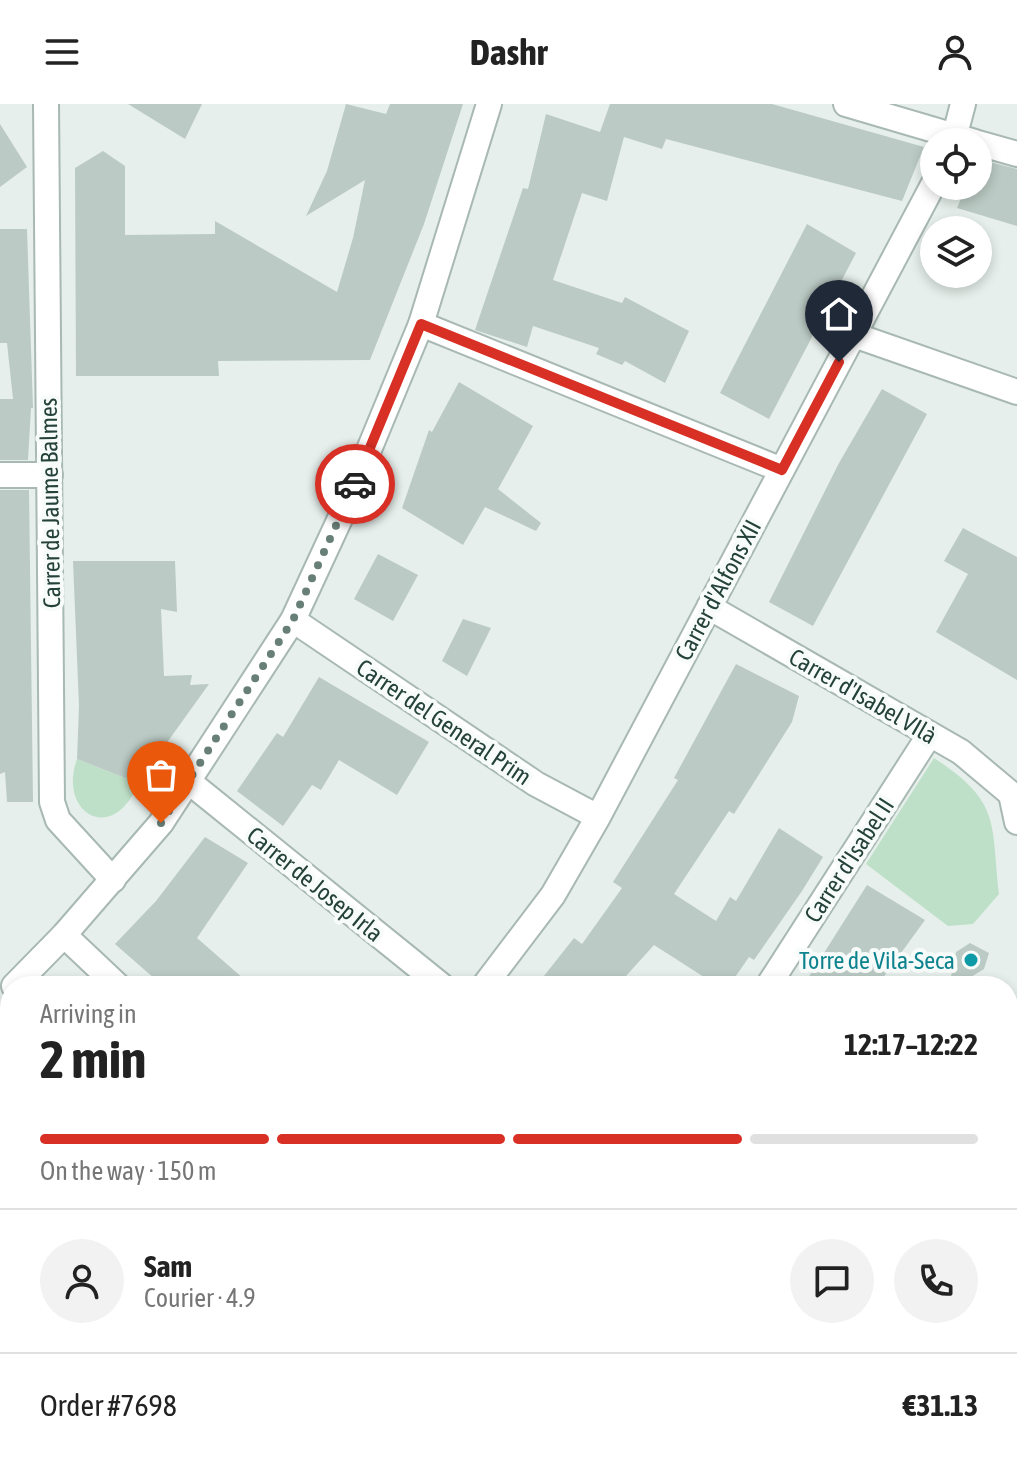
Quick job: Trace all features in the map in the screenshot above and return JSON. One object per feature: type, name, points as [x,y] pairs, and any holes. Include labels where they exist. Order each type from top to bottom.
[{"type":"street","name":"Carrer de Jaume Balmes","points":[[46,104],[52,802],[58,820],[113,880]]},
{"type":"street","points":[[24,976],[64,935],[161,823],[293,620],[344,510],[421,324],[489,104]]},
{"type":"street","points":[[846,104],[923,128]]},
{"type":"street","points":[[963,104],[964,128]]},
{"type":"street","points":[[992,148],[1017,154]]},
{"type":"street","name":"Carrer d'Alfons XII","points":[[492,976],[553,895],[598,817],[925,200]]},
{"type":"street","points":[[421,324],[782,470]]},
{"type":"street","points":[[854,335],[1017,392]]},
{"type":"street","points":[[0,475],[50,475]]},
{"type":"street","name":"Carrer d'Isabel VIlà","points":[[709,607],[1014,785]]},
{"type":"street","name":"Carrer del General Prim","points":[[293,620],[536,784],[598,817]]},
{"type":"street","name":"Carrer d'Isabel II","points":[[774,976],[930,734]]},
{"type":"street","name":"Carrer de Josep Irla","points":[[188,781],[430,976]]},
{"type":"street","points":[[1014,785],[1017,822]]},
{"type":"street","points":[[64,935],[107,976]]},
{"type":"green space","points":[[934,758],[956,773],[982,801],[993,830],[999,894],[973,924],[948,926],[866,864]]},
{"type":"green space","points":[[77,759],[138,783],[128,802],[116,813],[103,817],[91,815],[81,808],[73,779]]},
{"type":"building","points":[[128,104],[202,104],[185,139]]},
{"type":"building","points":[[346,104],[386,114],[390,104],[463,104],[424,224],[370,360],[218,361],[219,376],[76,376],[75,168],[103,151],[125,166],[125,235],[215,234],[215,221],[337,292],[353,238],[365,180],[306,216],[327,171]]},
{"type":"building","points":[[610,104],[772,104],[920,146],[920,157],[902,201],[666,139],[662,149],[624,137],[607,201],[582,193],[553,280],[622,303],[625,297],[689,331],[665,383],[625,361],[622,365],[596,354],[599,348],[533,326],[527,347],[475,330],[523,188],[528,189],[546,114],[600,132]]},
{"type":"building","points":[[0,124],[27,167],[0,187]]},
{"type":"building","points":[[992,163],[1017,169],[1017,226],[957,208],[960,200],[992,200]]},
{"type":"building","points":[[807,224],[856,253],[769,419],[720,393]]},
{"type":"building","points":[[0,229],[27,229],[33,408],[28,460],[0,460],[0,399],[13,399],[7,343],[0,343]]},
{"type":"building","points":[[459,382],[533,426],[498,489],[541,523],[536,531],[485,507],[463,545],[402,508],[429,430],[432,432]]},
{"type":"building","points":[[882,389],[927,414],[813,626],[769,602],[839,463]]},
{"type":"building","points":[[0,490],[29,490],[33,802],[7,802],[5,772],[0,774]]},
{"type":"building","points":[[963,528],[1017,557],[1017,680],[936,632],[968,574],[944,561]]},
{"type":"building","points":[[378,554],[418,575],[393,621],[354,599]]},
{"type":"building","points":[[73,561],[175,561],[177,612],[161,609],[164,676],[192,675],[190,685],[209,684],[138,783],[77,759],[79,706]]},
{"type":"building","points":[[463,619],[491,628],[467,676],[442,661]]},
{"type":"building","points":[[736,664],[799,696],[792,722],[734,814],[729,811],[674,894],[716,921],[730,897],[736,901],[779,828],[823,857],[802,891],[754,960],[749,957],[736,976],[702,976],[654,945],[626,976],[544,976],[574,938],[582,944],[622,888],[613,882],[678,780],[674,778]]},
{"type":"building","points":[[319,677],[429,742],[397,795],[339,760],[321,790],[312,785],[283,826],[237,791],[277,733],[283,737]]},
{"type":"building","points":[[205,837],[248,863],[197,938],[241,976],[152,976],[115,944],[156,901]]},
{"type":"building","points":[[867,885],[925,920],[884,976],[809,976]]},
{"type":"building","name":"Torre de Vila-Seca","points":[[970,943],[989,953],[984,969],[972,976],[951,976],[956,952]]},
{"type":"way so far","points":[[161,823],[293,620],[355,484]]},
{"type":"place","name":"Torre de Vila-Seca","points":[[971,960]]},
{"type":"route","points":[[355,484],[421,324],[782,470],[839,362]]}]
